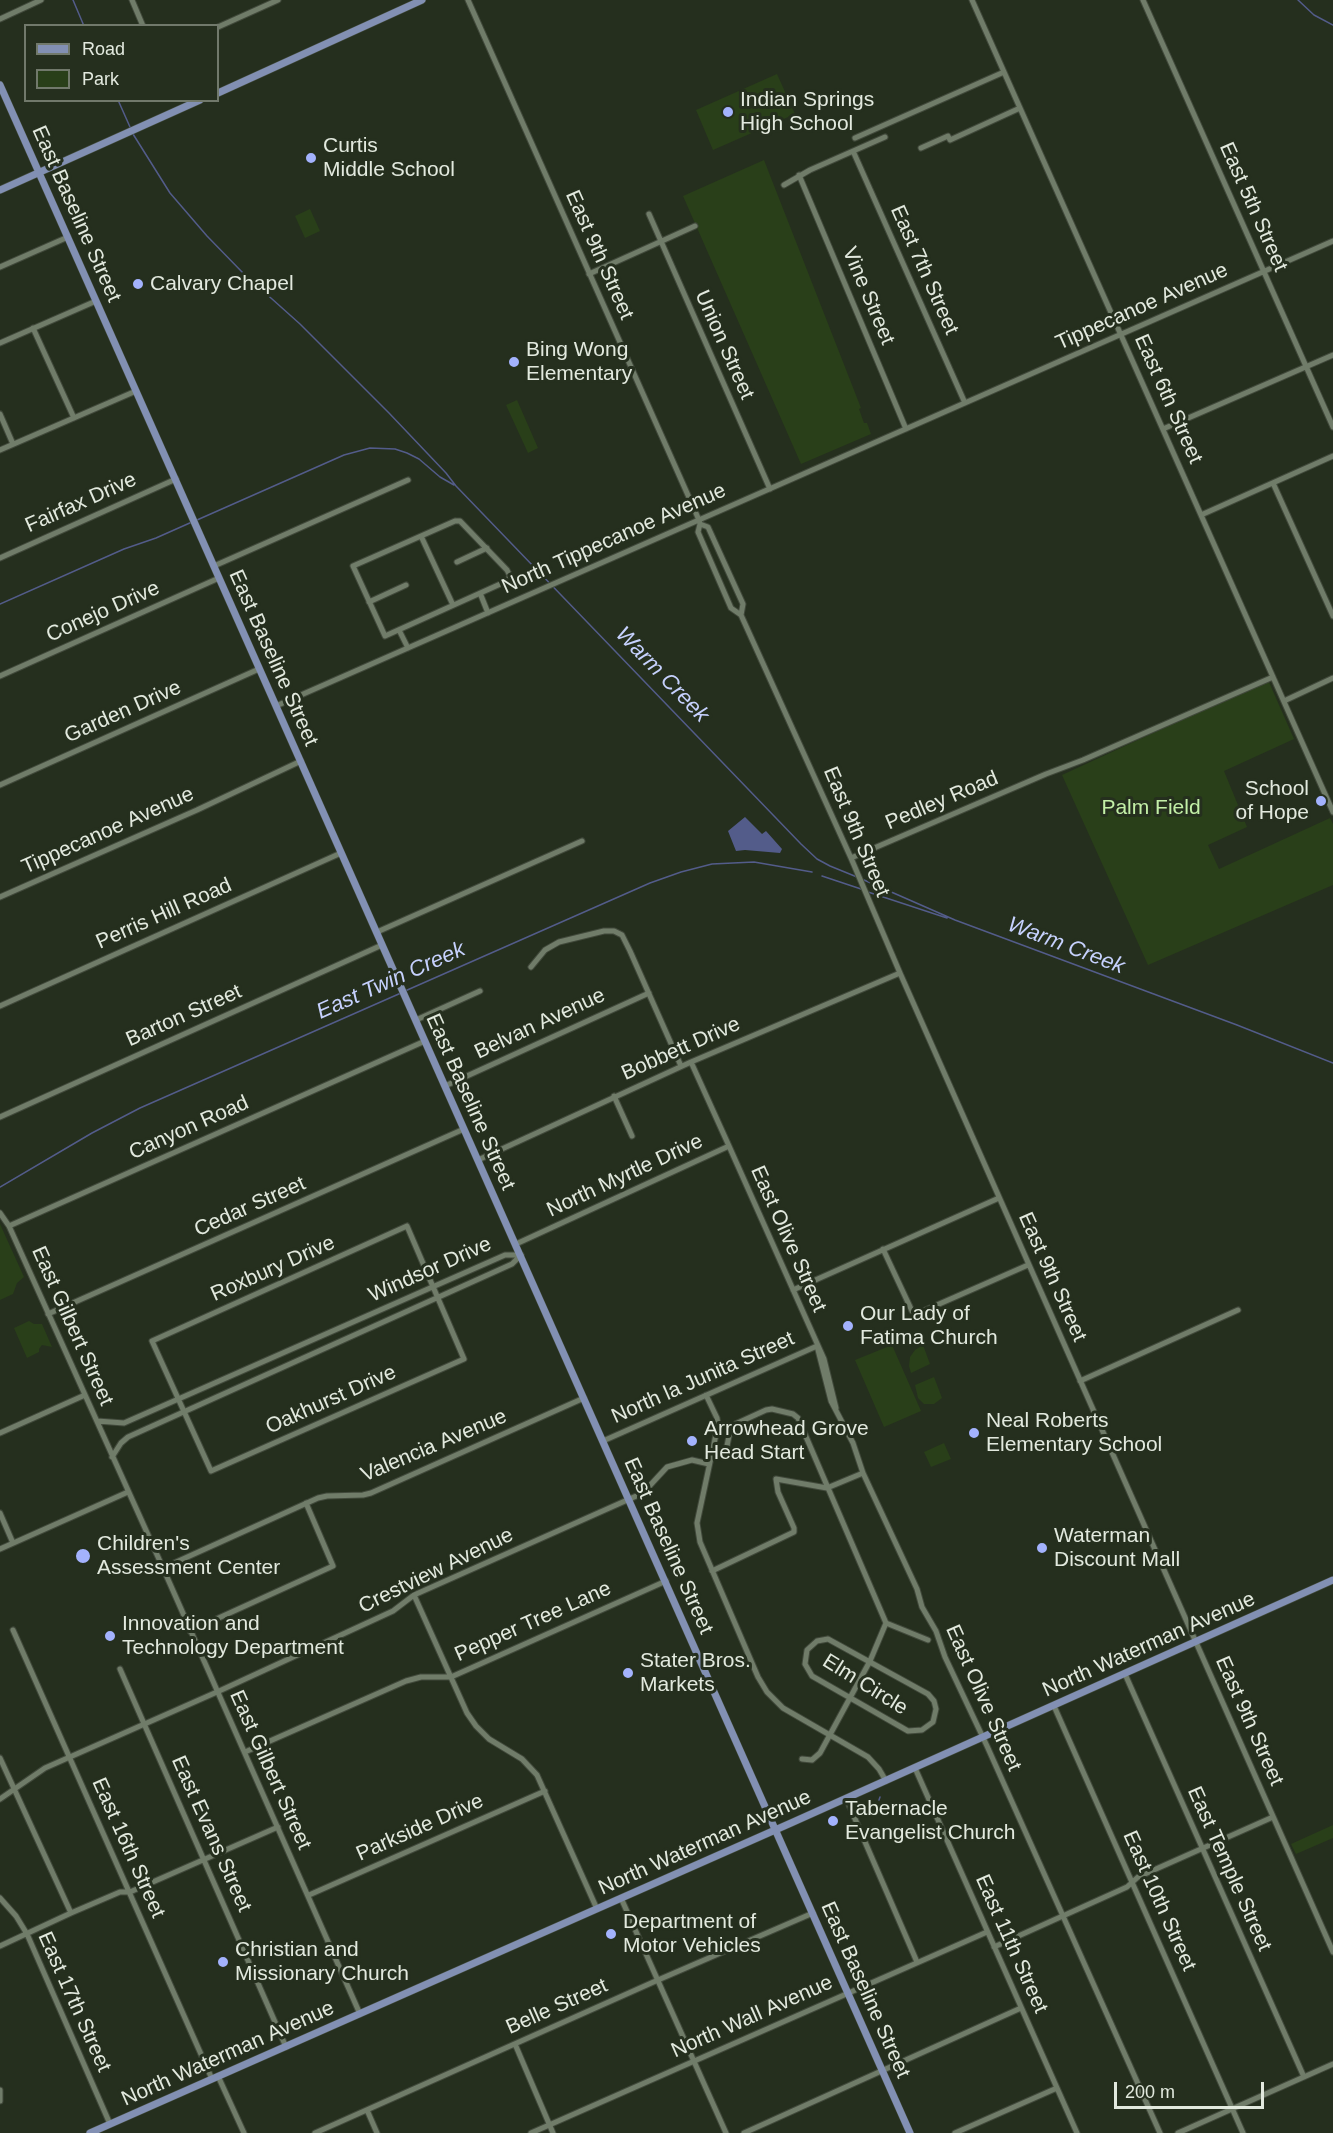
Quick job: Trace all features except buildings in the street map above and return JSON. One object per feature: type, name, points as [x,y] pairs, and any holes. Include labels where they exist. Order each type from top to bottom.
[{"type":"main road","points":[[219,93],[422,0]]},
{"type":"main road","name":"East Baseline Street","points":[[0,85],[3,99],[39,173],[176,479],[910,2133]]},
{"type":"main road","points":[[0,190],[196,102]]},
{"type":"main road","name":"North Waterman Avenue","points":[[90,2133],[776,1830],[1333,1580]]},
{"type":"street","points":[[0,19],[41,0]]},
{"type":"street","points":[[132,0],[142,24]]},
{"type":"street","points":[[219,27],[278,0]]},
{"type":"street","name":"East 9th Street","points":[[468,0],[699,522],[698,532],[731,608],[741,615],[851,858],[1028,1265],[1333,1952]]},
{"type":"street","name":"East 6th Street","points":[[972,0],[1333,812]]},
{"type":"street","name":"East 5th Street","points":[[1143,0],[1333,427]]},
{"type":"street","points":[[855,138],[1004,72]]},
{"type":"street","points":[[921,148],[948,135],[950,140],[1020,108]]},
{"type":"street","points":[[784,184],[799,175],[885,137]]},
{"type":"street","name":"East 7th Street","points":[[853,150],[965,403]]},
{"type":"street","name":"Vine Street","points":[[799,175],[906,429]]},
{"type":"street","name":"Union Street","points":[[649,214],[770,489]]},
{"type":"street","points":[[589,274],[695,226]]},
{"type":"street","points":[[0,267],[68,237]]},
{"type":"street","name":"Tippecanoe Avenue","points":[[965,403],[1333,241]]},
{"type":"street","points":[[0,343],[96,301]]},
{"type":"street","points":[[33,328],[74,418]]},
{"type":"street","points":[[1162,429],[1333,355]]},
{"type":"street","points":[[0,450],[136,391]]},
{"type":"street","name":"North Tippecanoe Avenue","points":[[276,706],[699,522],[965,403]]},
{"type":"street","points":[[0,414],[13,444]]},
{"type":"street","points":[[1201,515],[1333,456]]},
{"type":"street","name":"Fairfax Drive","points":[[0,558],[176,479]]},
{"type":"street","points":[[214,566],[408,480]]},
{"type":"street","points":[[1273,483],[1333,616]]},
{"type":"street","points":[[455,521],[460,521],[507,570],[510,576],[507,581],[384,636],[353,566],[422,536],[455,521]]},
{"type":"street","name":"East 9th Street","points":[[699,522],[708,527],[743,604],[741,615]]},
{"type":"street","points":[[422,536],[453,605]]},
{"type":"street","points":[[457,562],[487,549]]},
{"type":"street","name":"Conejo Drive","points":[[0,676],[219,578]]},
{"type":"street","points":[[369,602],[406,585]]},
{"type":"street","points":[[480,593],[488,613]]},
{"type":"street","points":[[399,630],[408,648]]},
{"type":"street","name":"Garden Drive","points":[[0,785],[259,669]]},
{"type":"street","name":"Pedley Road","points":[[851,858],[1273,677]]},
{"type":"street","points":[[1284,701],[1333,678]]},
{"type":"street","name":"Tippecanoe Avenue","points":[[0,897],[301,760]]},
{"type":"street","points":[[377,932],[582,841]]},
{"type":"street","name":"Perris Hill Road","points":[[0,1006],[341,853]]},
{"type":"street","points":[[531,968],[545,950],[559,942],[604,931],[614,931],[621,935],[681,1066]]},
{"type":"street","name":"Barton Street","points":[[0,1117],[382,945]]},
{"type":"street","name":"Bobbett Drive","points":[[478,1160],[681,1066],[900,973]]},
{"type":"street","points":[[416,1020],[480,990]]},
{"type":"street","name":"Belvan Avenue","points":[[445,1086],[649,993]]},
{"type":"street","name":"Canyon Road","points":[[9,1226],[425,1041]]},
{"type":"street","name":"North Myrtle Drive","points":[[516,1244],[729,1146],[691,1062]]},
{"type":"street","points":[[614,1096],[632,1136]]},
{"type":"street","name":"Cedar Street","points":[[48,1314],[464,1130]]},
{"type":"street","name":"East Olive Street","points":[[729,1146],[824,1359],[836,1408],[853,1443],[863,1473],[917,1589],[922,1607],[936,1631],[945,1658],[1064,1915],[1160,2133]]},
{"type":"street","points":[[793,1290],[999,1198]]},
{"type":"street","name":"East Gilbert Street","points":[[0,1213],[9,1226],[163,1568],[309,1894],[360,2014]]},
{"type":"street","name":"Roxbury Drive","points":[[184,1410],[152,1341],[407,1226],[437,1297]]},
{"type":"street","points":[[883,1249],[912,1311],[916,1313],[1028,1265]]},
{"type":"street","name":"Windsor Drive","points":[[96,1421],[124,1423],[505,1255],[520,1255]]},
{"type":"street","name":"Windsor Drive","points":[[112,1457],[128,1437],[512,1264],[520,1255]]},
{"type":"street","name":"Oakhurst Drive","points":[[184,1410],[211,1471],[464,1359],[437,1297]]},
{"type":"street","points":[[1080,1381],[1238,1310]]},
{"type":"street","points":[[309,1342],[314,1352]]},
{"type":"street","name":"North la Junita Street","points":[[603,1441],[817,1346]]},
{"type":"street","points":[[0,1433],[85,1395]]},
{"type":"street","points":[[706,1395],[718,1425],[697,1523],[700,1542],[758,1677],[767,1692],[783,1708],[874,1762],[886,1781]]},
{"type":"street","name":"Valencia Avenue","points":[[163,1568],[306,1503],[327,1496],[354,1496],[371,1492],[584,1398]]},
{"type":"street","points":[[718,1425],[731,1426],[772,1409],[793,1414],[798,1418],[886,1623],[928,1640]]},
{"type":"street","points":[[725,1456],[731,1426]]},
{"type":"street","name":"Crestview Avenue","points":[[0,1799],[34,1774],[69,1757],[393,1611],[414,1595],[629,1500],[649,1489],[667,1467],[692,1460],[709,1464]]},
{"type":"street","points":[[712,1571],[794,1532],[778,1492],[776,1479],[827,1488],[863,1473]]},
{"type":"street","points":[[0,1549],[128,1492]]},
{"type":"street","points":[[190,1631],[333,1566],[306,1503]]},
{"type":"street","points":[[0,1513],[14,1543]]},
{"type":"street","name":"Pepper Tree Lane","points":[[245,1752],[406,1681],[421,1677],[451,1677],[666,1581]]},
{"type":"street","points":[[414,1595],[467,1713],[489,1739],[513,1752],[531,1766],[545,1791],[597,1909]]},
{"type":"street","points":[[805,1760],[817,1758],[831,1735],[870,1661],[886,1623]]},
{"type":"street","name":"East 16th Street","points":[[13,1630],[215,2078],[244,2133]]},
{"type":"street","name":"Elm Circle","points":[[828,1639],[870,1661],[930,1696],[936,1709],[933,1722],[922,1731],[908,1731],[810,1674],[805,1664],[807,1650],[817,1641],[828,1639]]},
{"type":"street","name":"East Evans Street","points":[[120,1669],[286,2046]]},
{"type":"street","name":"East Temple Street","points":[[1125,1674],[1304,2077]]},
{"type":"street","name":"East 10th Street","points":[[1054,1706],[1243,2133]]},
{"type":"street","points":[[0,1758],[71,1913]]},
{"type":"street","name":"East 11th Street","points":[[915,1768],[1077,2133]]},
{"type":"street","name":"Parkside Drive","points":[[309,1894],[545,1791]]},
{"type":"street","points":[[846,1798],[917,1962]]},
{"type":"street","points":[[994,1947],[1126,1887],[1137,1877],[1273,1817]]},
{"type":"street","points":[[0,1946],[120,1892],[130,1892],[278,1827]]},
{"type":"street","name":"East 17th Street","points":[[0,1898],[16,1916],[27,1934],[111,2124]]},
{"type":"street","points":[[621,1898],[726,2133]]},
{"type":"street","name":"Belle Street","points":[[315,2133],[813,1913]]},
{"type":"street","name":"North Wall Avenue","points":[[531,2133],[987,1932]]},
{"type":"street","points":[[744,2133],[1021,2008]]},
{"type":"street","points":[[515,2044],[553,2133]]},
{"type":"street","points":[[1178,2133],[1333,2064]]},
{"type":"street","points":[[955,2133],[1056,2088]]},
{"type":"street","points":[[0,2090],[0,2101]]},
{"type":"street","points":[[367,2110],[377,2133]]},
{"type":"green space","points":[[777,74],[795,114],[713,150],[696,110]]},
{"type":"green space","points":[[764,160],[861,408],[859,409],[864,423],[867,423],[871,434],[801,464],[683,196]]},
{"type":"green space","points":[[310,209],[320,231],[305,238],[295,216]]},
{"type":"green space","points":[[517,400],[538,448],[528,453],[506,405]]},
{"type":"green space","name":"Palm Field","points":[[1268,680],[1294,739],[1224,771],[1247,827],[1208,845],[1219,869],[1330,818],[1333,824],[1333,885],[1148,965],[1062,775]]},
{"type":"green space","points":[[0,1224],[24,1277],[17,1283],[13,1294],[0,1300]]},
{"type":"green space","points":[[29,1321],[42,1324],[52,1347],[42,1345],[39,1352],[27,1358],[14,1328]]},
{"type":"green space","points":[[892,1345],[921,1411],[884,1427],[855,1360]]},
{"type":"green space","points":[[923,1345],[930,1364],[911,1373],[910,1357]]},
{"type":"green space","points":[[934,1377],[942,1398],[934,1404],[924,1404],[918,1398],[915,1385]]},
{"type":"green space","points":[[944,1443],[951,1459],[931,1467],[924,1452]]},
{"type":"green space","points":[[1333,1825],[1333,1838],[1296,1854],[1291,1844]]},
{"type":"water","points":[[745,817],[762,834],[766,831],[782,849],[780,853],[736,851],[728,831]]},
{"type":"waterway","name":"Warm Creek","points":[[73,0],[83,24]]},
{"type":"waterway","points":[[1298,0],[1314,15],[1333,25]]},
{"type":"waterway","name":"Warm Creek","points":[[119,102],[130,127]]},
{"type":"waterway","name":"Warm Creek","points":[[133,134],[170,193],[243,273],[300,324],[389,413],[456,486],[801,844],[817,859],[857,877]]},
{"type":"waterway","points":[[197,520],[344,455],[370,448],[395,449],[407,453],[454,485]]},
{"type":"waterway","points":[[0,604],[124,549],[192,522]]},
{"type":"waterway","name":"East Twin Creek","points":[[405,991],[650,883],[681,872],[712,864],[754,862],[812,872]]},
{"type":"waterway","name":"East Twin Creek","points":[[822,876],[861,889]]},
{"type":"waterway","name":"Warm Creek","points":[[864,880],[955,920],[1333,1063]]},
{"type":"waterway","name":"East Twin Creek","points":[[868,892],[947,918]]},
{"type":"waterway","name":"East Twin Creek","points":[[0,1187],[92,1133],[140,1108],[401,993]]},
{"type":"place","name":"Indian Springs High School","points":[[728,112]]},
{"type":"place","name":"Curtis Middle School","points":[[311,158]]},
{"type":"place","name":"Calvary Chapel","points":[[138,284]]},
{"type":"place","name":"Bing Wong Elementary","points":[[514,362]]},
{"type":"place","name":"School of Hope","points":[[1321,801]]},
{"type":"place","name":"Our Lady of Fatima Church","points":[[848,1326]]},
{"type":"place","name":"Neal Roberts Elementary School","points":[[974,1433]]},
{"type":"place","name":"Arrowhead Grove Head Start","points":[[692,1441]]},
{"type":"place","name":"Waterman Discount Mall","points":[[1042,1548]]},
{"type":"place","name":"Children's Assessment Center","points":[[83,1556]]},
{"type":"place","name":"Innovation and Technology Department","points":[[110,1636]]},
{"type":"place","name":"Stater Bros. Markets","points":[[628,1673]]},
{"type":"place","name":"Tabernacle Evangelist Church","points":[[833,1821]]},
{"type":"place","name":"Department of Motor Vehicles","points":[[611,1934]]},
{"type":"place","name":"Christian and Missionary Church","points":[[223,1962]]}]
